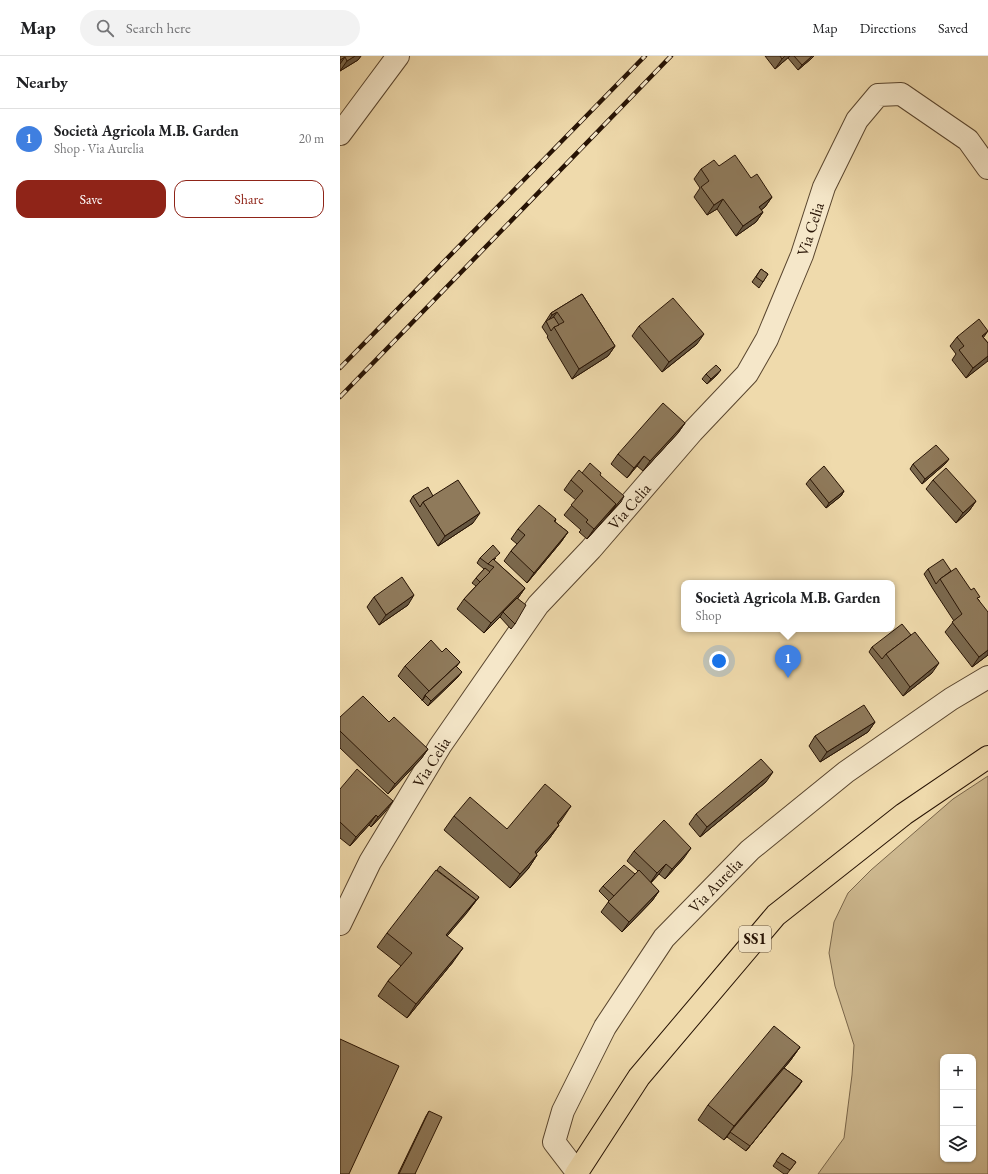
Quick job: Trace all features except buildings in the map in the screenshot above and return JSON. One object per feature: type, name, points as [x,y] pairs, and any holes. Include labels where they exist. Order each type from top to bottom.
[{"type":"main road","name":"Via Aurelia","points":[[576,1173],[639,1077],[776,915],[904,814],[988,757]]},
{"type":"street","points":[[340,134],[398,56]]},
{"type":"street","name":"Via Celia","points":[[340,924],[370,862],[440,746],[538,605],[591,550],[692,432],[747,374],[767,339],[802,255],[824,187],[857,120],[878,95],[901,94],[968,140],[988,168]]},
{"type":"street","name":"Via Aurelia","points":[[576,1173],[554,1142],[563,1111],[605,1027],[664,938],[750,850],[846,772],[951,699],[988,677]]},
{"type":"shaded area","points":[[988,776],[988,1174],[818,1174],[844,1138],[852,1075],[854,1045],[835,986],[829,953],[834,922],[848,893],[871,870],[953,799]]},
{"type":"railway","points":[[340,368],[645,56]]},
{"type":"railway","points":[[340,397],[671,56]]},
{"type":"place","name":"Società Agricola M.B. Garden","points":[[788,678]]}]
